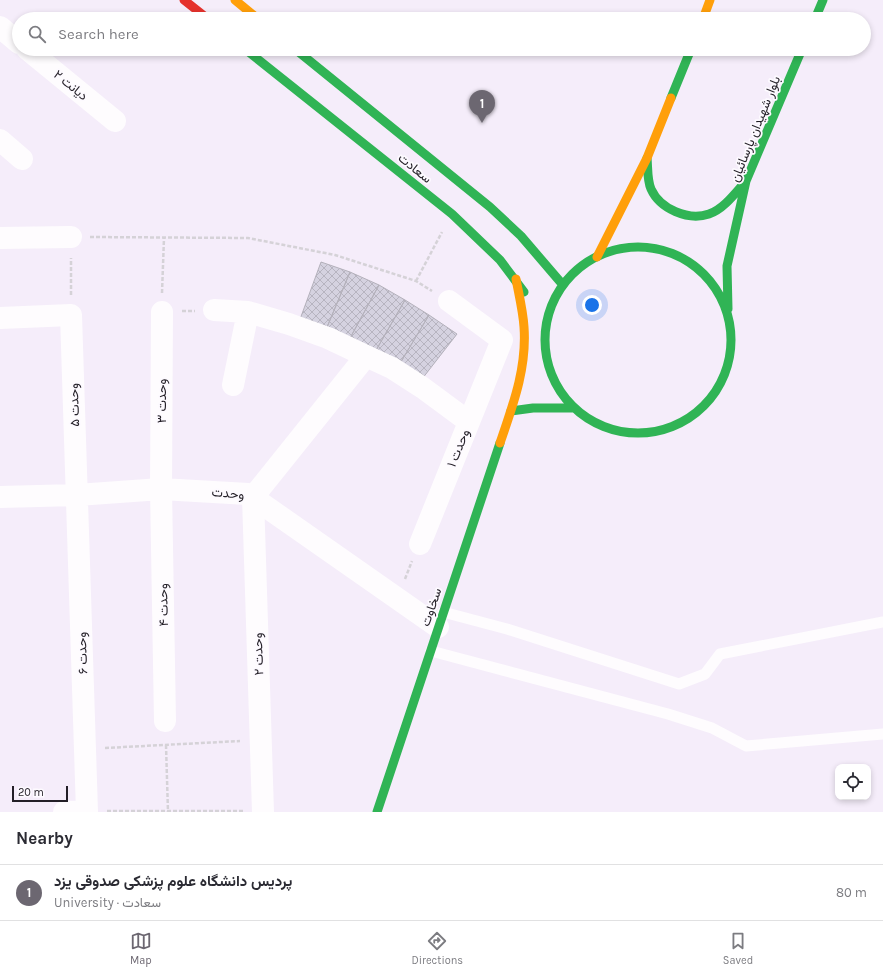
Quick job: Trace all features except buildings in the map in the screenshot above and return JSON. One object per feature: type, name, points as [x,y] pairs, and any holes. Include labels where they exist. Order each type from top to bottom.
[{"type":"street","points":[[184,0],[199,12]]},
{"type":"street","points":[[235,0],[250,12]]},
{"type":"street","points":[[706,12],[710,0]]},
{"type":"street","points":[[818,12],[823,0]]},
{"type":"street","points":[[0,27],[12,37]]},
{"type":"street","name":"دیانت ۲","points":[[36,56],[115,121]]},
{"type":"street","name":"سعادت","points":[[254,56],[452,214],[482,242],[516,279],[530,302]]},
{"type":"street","name":"سعادت","points":[[304,56],[490,207],[521,236],[563,285]]},
{"type":"street","points":[[597,256],[647,158],[688,56]]},
{"type":"street","name":"بلوار شهیدان پارسائیان","points":[[572,408],[597,425],[626,434],[656,432],[685,421],[708,402],[724,376],[730,346],[727,266],[746,181],[799,56]]},
{"type":"street","points":[[0,140],[22,159]]},
{"type":"street","points":[[647,158],[651,188],[665,207],[686,217],[709,214],[728,200],[746,181]]},
{"type":"street","points":[[0,238],[71,237]]},
{"type":"street","points":[[572,408],[554,382],[545,352],[545,330],[551,306],[563,285],[578,269],[597,256],[619,249],[642,247],[665,251],[672,254],[686,261],[704,276],[718,294],[728,316]]},
{"type":"street","points":[[512,411],[521,379],[525,346],[523,312],[516,279]]},
{"type":"street","points":[[449,301],[502,340],[469,422]]},
{"type":"street","name":"وحدت ۱","points":[[214,310],[248,312],[289,324],[328,338],[392,368],[423,388],[469,422],[420,544]]},
{"type":"street","name":"وحدت ۳","points":[[161,489],[162,312]]},
{"type":"street","points":[[233,386],[248,312]]},
{"type":"street","points":[[0,318],[70,315]]},
{"type":"street","name":"وحدت ۵","points":[[70,315],[77,495]]},
{"type":"street","points":[[540,319],[545,330]]},
{"type":"street","points":[[538,365],[545,352]]},
{"type":"street","points":[[253,497],[366,356]]},
{"type":"street","points":[[512,411],[530,378]]},
{"type":"street","points":[[512,411],[533,408],[572,408]]},
{"type":"street","name":"سخاوت","points":[[378,812],[441,619],[512,411]]},
{"type":"street","name":"وحدت","points":[[0,497],[77,495],[161,489],[248,494],[396,598],[441,619]]},
{"type":"street","name":"وحدت ۴","points":[[161,489],[165,721]]},
{"type":"street","name":"وحدت ۶","points":[[77,495],[87,812]]},
{"type":"street","name":"وحدت ۲","points":[[253,497],[262,811]]},
{"type":"street","points":[[64,812],[87,812]]},
{"type":"lane","points":[[441,619],[507,629],[679,684],[705,674],[720,654],[883,622]]},
{"type":"lane","points":[[431,651],[668,714],[712,728],[746,746],[883,734]]},
{"type":"path","points":[[416,281],[452,214]]},
{"type":"path","points":[[70,315],[71,237],[248,238],[335,255],[416,281],[449,301]]},
{"type":"path","points":[[164,238],[162,312],[214,310]]},
{"type":"path","points":[[396,598],[420,544]]},
{"type":"path","points":[[165,721],[168,812]]},
{"type":"path","points":[[85,749],[260,740]]},
{"type":"path","points":[[87,812],[262,811]]},
{"type":"traffic: fast","points":[[818,12],[823,0]]},
{"type":"traffic: fast","points":[[254,56],[452,214],[500,260],[524,292]]},
{"type":"traffic: fast","points":[[304,56],[490,207],[521,236],[563,285]]},
{"type":"traffic: fast","points":[[671,98],[688,56]]},
{"type":"traffic: fast","points":[[728,309],[727,266],[746,181],[799,56]]},
{"type":"traffic: fast","points":[[647,158],[649,182],[655,196],[668,208],[676,212],[692,216],[701,216],[714,212],[729,200],[746,181]]},
{"type":"traffic: fast","points":[[638,247],[656,249],[674,254],[690,263],[704,274],[715,288],[724,304],[729,322],[731,340],[729,358],[724,376],[715,392],[704,406],[690,417],[674,426],[656,431],[638,433],[620,431],[602,426],[586,417],[572,406],[561,392],[552,376],[547,358],[545,340],[547,322],[552,304],[561,288],[572,274],[586,263],[602,254],[620,249],[638,247]]},
{"type":"traffic: fast","points":[[511,411],[533,408],[572,408]]},
{"type":"traffic: fast","points":[[377,812],[500,443]]},
{"type":"traffic: slow","points":[[235,0],[250,12]]},
{"type":"traffic: slow","points":[[706,12],[710,0]]},
{"type":"traffic: slow","points":[[597,257],[647,158],[671,98]]},
{"type":"traffic: slow","points":[[500,443],[518,386],[523,357],[524,342],[522,309],[516,279]]},
{"type":"traffic: jam","points":[[184,0],[199,12]]},
{"type":"place","name":"پردیس دانشگاه علوم پزشکی صدوقی یزد","points":[[482,123]]}]
